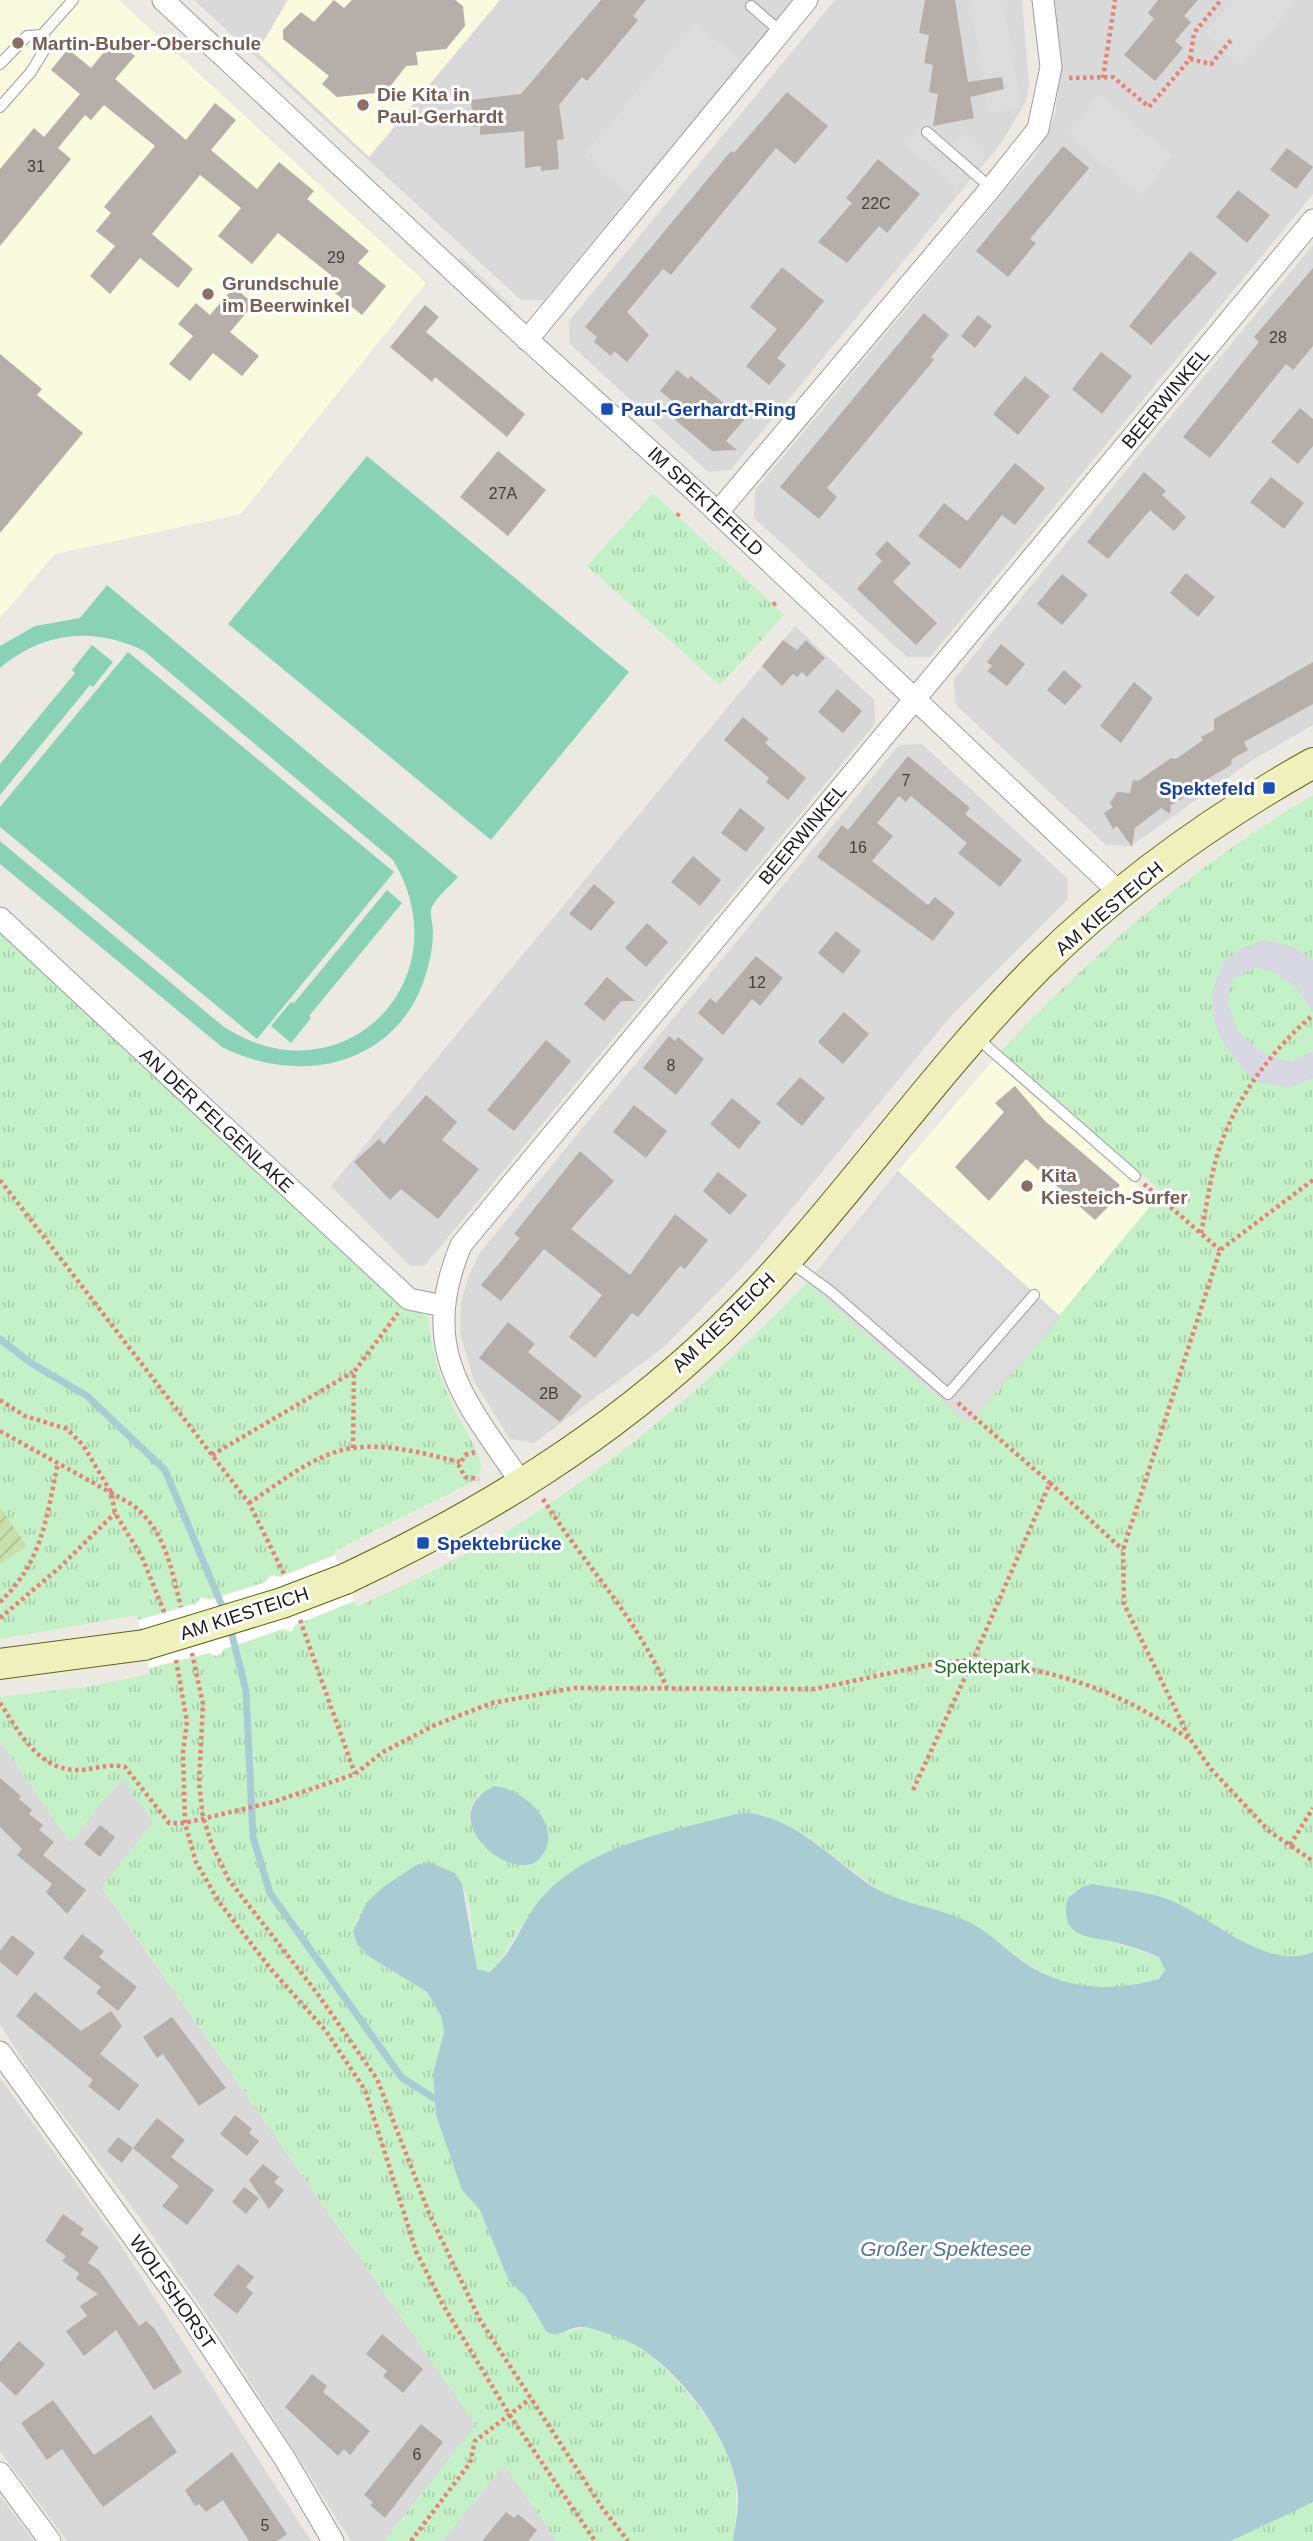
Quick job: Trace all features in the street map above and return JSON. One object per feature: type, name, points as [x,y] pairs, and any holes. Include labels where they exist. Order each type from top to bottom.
[{"type":"street","name":"IM SPEKTEFELD","points":[[163,0],[527,340],[718,512],[1120,893]]},
{"type":"street","points":[[527,340],[807,0]]},
{"type":"street","points":[[718,512],[992,188],[1038,129],[1051,68],[1043,0]]},
{"type":"street","name":"BEERWINKEL","points":[[526,1483],[461,1394],[445,1352],[443,1306],[450,1273],[461,1245],[1313,220]]},
{"type":"street","name":"AM KIESTEICH","points":[[0,1664],[144,1645],[270,1607],[345,1579],[423,1543],[526,1483],[632,1407],[718,1332],[787,1259],[975,1037],[1040,966],[1120,893],[1247,803],[1313,764]]},
{"type":"street","name":"AN DER FELGENLAKE","points":[[0,918],[409,1299],[443,1306]]},
{"type":"street","name":"WOLFSHORST","points":[[0,2052],[191,2317],[285,2459],[333,2541]]},
{"type":"street","points":[[0,2473],[50,2541]]},
{"type":"lane","points":[[0,64],[27,36],[43,35],[73,0]]},
{"type":"lane","points":[[751,6],[781,32]]},
{"type":"lane","points":[[0,107],[31,72],[48,44],[43,35]]},
{"type":"lane","points":[[926,132],[992,188]]},
{"type":"lane","points":[[975,1037],[1135,1176]]},
{"type":"lane","points":[[787,1259],[830,1291],[948,1394],[1034,1295]]},
{"type":"path","points":[[1103,78],[1115,0]]},
{"type":"path","points":[[1058,78],[1113,77],[1149,107],[1190,59],[1194,33],[1221,0]]},
{"type":"path","points":[[1190,59],[1211,64],[1231,40]]},
{"type":"path","points":[[1201,1233],[1215,1163],[1240,1105],[1271,1057],[1290,1035],[1313,1015]]},
{"type":"path","points":[[1135,1176],[1220,1250]]},
{"type":"path","points":[[0,1180],[249,1503],[284,1574]]},
{"type":"path","points":[[1313,1180],[1220,1250],[1123,1550],[1124,1604],[1190,1739],[1219,1778],[1269,1831],[1313,1861]]},
{"type":"path","points":[[212,1455],[354,1372],[401,1310]]},
{"type":"path","points":[[353,1448],[354,1372]]},
{"type":"path","points":[[948,1394],[1123,1550]]},
{"type":"path","points":[[0,1400],[25,1416],[67,1430],[83,1445],[111,1492],[115,1513],[61,1566],[0,1618]]},
{"type":"path","points":[[0,1431],[133,1505],[156,1527],[166,1550],[181,1607]]},
{"type":"path","points":[[249,1503],[325,1456],[353,1448],[395,1447],[460,1462]]},
{"type":"path","points":[[480,1479],[465,1477],[460,1470],[460,1462],[468,1452],[485,1455]]},
{"type":"path","points":[[0,1602],[20,1583],[39,1550],[58,1463]]},
{"type":"path","points":[[526,1483],[615,1595],[651,1652],[667,1688]]},
{"type":"path","points":[[913,1790],[1050,1483]]},
{"type":"path","points":[[302,1625],[355,1774]]},
{"type":"path","points":[[0,1703],[36,1753],[56,1768],[76,1770],[117,1765],[124,1767],[169,1823],[185,1823],[273,1802],[355,1774],[383,1752],[435,1725],[492,1703],[574,1688],[816,1689],[938,1663],[973,1660],[1065,1676],[1099,1688],[1140,1706],[1190,1739]]},
{"type":"path","points":[[194,1661],[203,1704],[199,1783],[203,1817],[212,1845],[229,1880],[317,1993],[377,2079],[452,2266],[480,2320],[530,2399],[628,2541]]},
{"type":"path","points":[[1290,1845],[1313,1808]]},
{"type":"path","points":[[185,1823],[196,1862],[219,1902],[270,1968],[326,2031],[365,2090],[416,2251],[443,2305],[509,2414],[595,2541]]},
{"type":"path","points":[[411,2541],[470,2463],[475,2441],[530,2399]]},
{"type":"shaded area","name":"Grundschule im Beerwinkel","points":[[0,0],[119,0],[426,283],[241,514],[55,554],[0,618]]},
{"type":"shaded area","points":[[194,0],[792,0],[544,300],[521,300]]},
{"type":"shaded area","name":"Die Kita in Paul-Gerhardt","points":[[288,0],[500,0],[369,157],[257,52]]},
{"type":"shaded area","points":[[835,0],[1022,0],[1029,85],[1025,103],[1002,142],[730,470],[708,472],[570,344],[569,321]]},
{"type":"shaded area","points":[[970,0],[1004,0],[1021,108],[988,113]]},
{"type":"shaded area","points":[[1055,0],[1313,0],[1313,194],[930,657],[907,657],[754,518],[755,490],[1035,155],[1055,114],[1060,70]]},
{"type":"shaded area","points":[[1232,0],[1297,0],[1241,65],[1204,33]]},
{"type":"shaded area","points":[[695,22],[741,61],[631,195],[583,156]]},
{"type":"shaded area","points":[[1099,94],[1173,156],[1141,195],[1067,134]]},
{"type":"shaded area","points":[[924,120],[953,146],[965,133],[988,154],[956,189],[904,143]]},
{"type":"shaded area","points":[[1313,245],[1313,725],[1254,759],[1131,846],[1106,845],[955,704],[954,679]]},
{"type":"shaded area","points":[[461,257],[513,306],[508,311],[456,262]]},
{"type":"shaded area","points":[[795,626],[874,700],[875,724],[424,1266],[410,1266],[331,1186]]},
{"type":"shaded area","points":[[922,744],[1068,879],[1067,900],[951,1016],[750,1259],[664,1347],[534,1443],[510,1439],[474,1381],[460,1333],[461,1303],[469,1275],[481,1251],[899,745]]},
{"type":"shaded area","points":[[1265,940],[1291,946],[1313,960],[1313,1012],[1297,988],[1272,971],[1255,967],[1232,979],[1228,1004],[1238,1031],[1264,1054],[1292,1062],[1313,1051],[1313,1078],[1289,1088],[1261,1083],[1243,1070],[1220,1038],[1213,1016],[1212,991],[1223,962],[1241,948]]},
{"type":"shaded area","name":"Kita Kiesteich-Surfer","points":[[994,1059],[1156,1201],[1061,1317],[898,1171]]},
{"type":"shaded area","points":[[898,1171],[1061,1317],[969,1424],[807,1283]]},
{"type":"shaded area","points":[[0,1741],[70,1842],[122,1778],[153,1822],[102,1888],[476,2425],[384,2541],[351,2541],[219,2333],[138,2215],[29,2070],[0,2024]]},
{"type":"shaded area","points":[[0,2078],[116,2238],[311,2541],[67,2541],[0,2451]]},
{"type":"shaded area","points":[[504,2465],[557,2541],[442,2541]]},
{"type":"shaded area","points":[[0,2496],[34,2541],[0,2541]]},
{"type":"green space","points":[[367,456],[629,672],[491,840],[228,624]]},
{"type":"green space","points":[[653,493],[784,615],[720,685],[587,566]]},
{"type":"green space","points":[[107,585],[458,877],[432,906],[433,938],[429,964],[423,983],[408,1012],[389,1034],[365,1051],[339,1061],[310,1066],[281,1065],[251,1059],[222,1047],[0,864],[0,841],[224,1027],[268,1047],[310,1050],[348,1039],[380,1017],[402,986],[414,947],[411,905],[393,860],[144,651],[106,638],[69,637],[33,647],[0,668],[0,646],[35,626],[80,618]]},
{"type":"green space","points":[[92,645],[113,662],[93,687],[90,685],[0,795],[0,764],[75,673],[72,670]]},
{"type":"green space","points":[[128,652],[394,872],[257,1039],[0,827],[0,807]]},
{"type":"green space","name":"Spektepark","points":[[1313,795],[1313,1952],[1292,1958],[1263,1952],[1168,1900],[1106,1940],[1159,1957],[1164,1964],[1164,1975],[1153,1981],[1113,1988],[1092,1988],[1056,1980],[1026,1963],[986,1933],[887,1896],[811,1839],[767,1816],[750,1813],[679,1830],[621,1848],[592,1861],[523,1923],[497,1966],[482,1973],[475,1962],[469,1903],[464,1890],[448,1870],[435,1865],[418,1864],[357,1919],[353,1931],[357,1944],[368,1956],[427,1992],[441,2016],[444,2032],[433,2074],[436,2115],[462,2190],[480,2210],[509,2281],[525,2296],[539,2321],[560,2335],[585,2328],[610,2332],[636,2346],[662,2365],[684,2389],[720,2439],[730,2461],[735,2481],[736,2511],[733,2541],[557,2541],[504,2465],[442,2541],[384,2541],[476,2425],[102,1887],[153,1822],[122,1779],[70,1842],[0,1741],[0,1697],[92,1686],[150,1674],[149,1668],[209,1653],[213,1656],[222,1654],[223,1649],[283,1629],[294,1630],[295,1625],[354,1601],[357,1607],[448,1563],[536,1513],[644,1434],[711,1376],[807,1283],[969,1424],[1162,1192],[1000,1052],[1073,979],[1148,912],[1226,851]],"holes":[[[480,1793],[536,1810],[549,1836],[469,1823],[471,1806]]]},
{"type":"green space","points":[[387,890],[402,903],[309,1016],[311,1018],[291,1043],[271,1026],[291,1002],[294,1003]]},
{"type":"green space","points":[[0,932],[396,1301],[428,1317],[441,1379],[480,1460],[482,1468],[474,1481],[334,1551],[335,1555],[280,1578],[267,1577],[266,1582],[138,1620],[137,1615],[0,1639],[0,1564],[27,1546],[0,1507]]},
{"type":"green space","points":[[0,1507],[27,1546],[0,1564]]},
{"type":"green space","points":[[1313,2502],[1313,2541],[1231,2541],[1304,2505]]},
{"type":"water","points":[[495,1786],[507,1789],[529,1802],[545,1823],[547,1846],[540,1858],[528,1865],[513,1864],[497,1856],[483,1844],[473,1830],[471,1814],[477,1799]]},
{"type":"water","name":"Großer Spektesee","points":[[750,1813],[782,1823],[797,1831],[879,1890],[971,1923],[1038,1971],[1071,1983],[1124,1986],[1159,1979],[1165,1970],[1159,1957],[1129,1946],[1082,1935],[1070,1927],[1066,1910],[1068,1898],[1082,1887],[1093,1884],[1167,1899],[1238,1939],[1276,1954],[1295,1956],[1313,1952],[1313,2502],[1231,2541],[733,2541],[738,2493],[733,2470],[724,2446],[694,2398],[654,2358],[633,2344],[585,2327],[559,2334],[546,2331],[525,2296],[509,2281],[480,2210],[462,2190],[436,2115],[433,2074],[444,2032],[441,2016],[427,1992],[368,1956],[357,1944],[353,1931],[367,1902],[382,1888],[418,1864],[431,1863],[455,1873],[462,1884],[477,1969],[489,1972],[505,1955],[530,1913],[545,1894],[564,1877],[586,1863],[609,1851],[660,1834],[736,1814]]},
{"type":"pier","points":[[335,1555],[354,1601],[295,1625],[291,1632],[283,1629],[224,1649],[218,1656],[209,1653],[149,1668],[138,1620],[196,1604],[201,1597],[210,1600],[266,1582],[271,1575],[280,1577]]},
{"type":"building","points":[[334,0],[344,8],[352,0],[455,0],[463,6],[465,26],[446,49],[416,52],[418,65],[406,66],[386,92],[337,97],[322,84],[329,76],[283,39],[283,30],[301,12],[314,22]]},
{"type":"building","points":[[601,0],[646,0],[633,16],[638,20],[615,48],[587,81],[582,77],[559,105],[564,139],[557,140],[559,169],[541,171],[541,166],[525,168],[524,131],[480,135],[480,126],[473,127],[471,100],[521,94]]},
{"type":"building","points":[[925,0],[955,0],[968,82],[1002,77],[1004,89],[970,97],[974,118],[933,126],[938,94],[929,92],[933,65],[924,63],[929,35],[919,33]]},
{"type":"building","points":[[1158,0],[1198,0],[1184,16],[1191,22],[1175,41],[1183,48],[1155,81],[1124,55],[1154,19],[1148,13]]},
{"type":"building","points":[[115,39],[135,56],[115,79],[186,140],[215,103],[236,120],[211,150],[257,189],[279,162],[314,191],[307,199],[369,251],[358,263],[386,286],[362,315],[325,285],[332,276],[278,233],[252,264],[218,236],[241,208],[200,175],[152,234],[193,269],[178,288],[140,258],[110,294],[90,276],[115,246],[96,231],[111,213],[104,207],[155,146],[104,105],[91,120],[85,115],[58,148],[71,159],[0,246],[0,169],[34,128],[44,137],[80,94],[51,70],[68,49],[91,68]]},
{"type":"building","points":[[787,92],[828,126],[795,164],[776,148],[671,275],[663,269],[627,312],[649,335],[627,362],[614,351],[611,356],[594,342],[597,337],[585,327],[731,151],[734,153]]},
{"type":"building","points":[[1063,146],[1089,168],[1030,239],[1036,243],[1008,277],[976,251]]},
{"type":"building","points":[[1287,148],[1313,167],[1296,189],[1270,170]]},
{"type":"building","points":[[878,159],[920,194],[887,233],[879,226],[847,263],[818,242],[852,203],[846,198]]},
{"type":"building","points":[[1238,190],[1270,215],[1247,243],[1216,217]]},
{"type":"building","points":[[1190,251],[1217,273],[1151,345],[1129,326]]},
{"type":"building","points":[[782,267],[824,301],[777,358],[786,365],[769,385],[746,366],[777,329],[750,307]]},
{"type":"building","points":[[1313,268],[1313,346],[1293,370],[1286,364],[1210,458],[1183,437],[1259,342],[1254,337]]},
{"type":"building","points":[[234,287],[254,304],[230,332],[259,356],[242,376],[213,353],[190,381],[169,364],[193,336],[178,324],[196,303],[210,315]]},
{"type":"building","points":[[425,305],[439,317],[426,332],[525,414],[507,437],[435,377],[432,382],[390,347]]},
{"type":"building","points":[[924,313],[949,335],[931,357],[934,360],[827,488],[837,497],[819,519],[780,487]]},
{"type":"building","points":[[978,315],[992,326],[975,348],[961,336]]},
{"type":"building","points":[[1101,352],[1132,376],[1102,414],[1072,389]]},
{"type":"building","points":[[0,354],[42,389],[37,395],[83,433],[0,533]]},
{"type":"building","points":[[677,370],[688,379],[691,376],[744,420],[726,441],[737,450],[712,451],[666,412],[674,402],[660,391]]},
{"type":"building","points":[[1025,376],[1050,396],[1018,435],[993,414]]},
{"type":"building","points":[[1300,408],[1313,419],[1313,446],[1298,464],[1271,442]]},
{"type":"building","points":[[498,451],[546,490],[508,536],[460,497]]},
{"type":"building","points":[[1015,463],[1045,488],[1015,525],[1002,515],[960,569],[918,536],[944,503],[967,521]]},
{"type":"building","points":[[1144,472],[1166,491],[1162,495],[1186,517],[1174,531],[1150,510],[1108,559],[1087,542]]},
{"type":"building","points":[[1271,477],[1304,503],[1284,529],[1250,502]]},
{"type":"building","points":[[887,541],[911,563],[893,582],[937,623],[916,645],[857,589],[882,561],[875,554]]},
{"type":"building","points":[[1186,573],[1215,597],[1198,617],[1170,593]]},
{"type":"building","points":[[1062,574],[1088,595],[1062,625],[1037,604]]},
{"type":"building","points":[[783,640],[797,650],[806,640],[825,658],[807,677],[802,672],[797,677],[793,674],[782,686],[762,666]]},
{"type":"building","points":[[1001,644],[1025,664],[1007,686],[987,671],[992,666],[987,662]]},
{"type":"building","points":[[1313,662],[1313,704],[1244,742],[1248,750],[1232,759],[1231,765],[1184,793],[1183,798],[1171,805],[1170,814],[1161,808],[1135,828],[1132,847],[1117,826],[1113,829],[1104,813],[1113,807],[1110,803],[1117,792],[1130,793],[1133,780],[1138,781],[1203,740],[1201,737],[1214,730],[1214,719]]},
{"type":"building","points":[[1064,670],[1082,686],[1065,705],[1047,690]]},
{"type":"building","points":[[1134,682],[1153,698],[1121,743],[1100,726]]},
{"type":"building","points":[[837,689],[862,711],[843,733],[818,712]]},
{"type":"building","points":[[743,717],[769,739],[765,743],[806,778],[788,800],[766,782],[769,778],[724,740]]},
{"type":"building","points":[[908,756],[970,808],[965,814],[1022,860],[1000,887],[958,853],[967,843],[911,796],[906,802],[899,796],[877,823],[893,836],[872,861],[928,905],[935,897],[955,913],[933,941],[817,857],[842,825],[848,830]]},
{"type":"building","points":[[740,808],[765,828],[746,852],[721,833]]},
{"type":"building","points":[[693,856],[721,880],[700,906],[671,882]]},
{"type":"building","points":[[594,884],[615,902],[591,931],[569,914]]},
{"type":"building","points":[[647,923],[668,942],[646,967],[625,948]]},
{"type":"building","points":[[836,931],[861,951],[843,974],[818,953]]},
{"type":"building","points":[[756,956],[783,978],[760,1006],[752,999],[723,1035],[698,1013],[710,998],[716,1003]]},
{"type":"building","points":[[607,977],[635,1001],[621,1001],[604,1021],[584,1004]]},
{"type":"building","points":[[844,1012],[869,1034],[843,1064],[818,1042]]},
{"type":"building","points":[[669,1036],[675,1041],[678,1037],[704,1059],[676,1095],[643,1068]]},
{"type":"building","points":[[546,1040],[571,1061],[514,1131],[487,1110]]},
{"type":"building","points":[[800,1077],[825,1098],[802,1126],[776,1104]]},
{"type":"building","points":[[1015,1086],[1045,1121],[1120,1185],[1108,1198],[1112,1203],[1095,1220],[1026,1159],[989,1201],[955,1167],[1004,1112],[995,1103]]},
{"type":"building","points":[[426,1095],[457,1122],[442,1140],[479,1169],[438,1219],[401,1189],[390,1200],[354,1162],[379,1139],[384,1144]]},
{"type":"building","points":[[732,1098],[761,1122],[739,1149],[710,1124]]},
{"type":"building","points":[[634,1105],[667,1131],[646,1158],[613,1132]]},
{"type":"building","points":[[580,1151],[614,1181],[571,1229],[630,1275],[675,1214],[708,1240],[685,1269],[680,1266],[638,1317],[632,1313],[595,1358],[569,1337],[602,1295],[544,1249],[501,1301],[481,1285],[520,1238],[514,1234]]},
{"type":"building","points":[[718,1172],[747,1195],[730,1215],[703,1191]]},
{"type":"building","points":[[508,1322],[535,1344],[528,1352],[582,1396],[560,1422],[479,1358]]},
{"type":"building","points":[[0,1778],[21,1796],[19,1799],[32,1810],[29,1814],[43,1825],[39,1830],[54,1842],[43,1855],[86,1890],[67,1914],[46,1892],[52,1884],[17,1855],[22,1849],[0,1827]]},
{"type":"building","points":[[100,1825],[115,1837],[100,1857],[84,1844]]},
{"type":"building","points":[[82,1934],[104,1951],[99,1957],[137,1987],[118,2011],[96,1993],[101,1987],[63,1958]]},
{"type":"building","points":[[12,1935],[35,1953],[17,1976],[0,1962],[0,1951]]},
{"type":"building","points":[[35,1992],[81,2031],[111,2011],[122,2026],[100,2054],[139,2085],[119,2111],[88,2086],[93,2080],[16,2016]]},
{"type":"building","points":[[172,2017],[226,2088],[199,2106],[163,2054],[157,2058],[143,2037]]},
{"type":"building","points":[[235,2115],[252,2129],[249,2133],[259,2141],[247,2156],[220,2134]]},
{"type":"building","points":[[157,2118],[185,2140],[171,2157],[214,2190],[187,2225],[162,2206],[179,2186],[133,2148]]},
{"type":"building","points":[[118,2137],[133,2148],[122,2163],[107,2151]]},
{"type":"building","points":[[263,2164],[279,2177],[274,2182],[284,2190],[269,2209],[249,2180]]},
{"type":"building","points":[[244,2187],[259,2198],[246,2214],[232,2202]]},
{"type":"building","points":[[63,2214],[84,2229],[80,2234],[99,2247],[88,2263],[99,2270],[139,2326],[146,2321],[154,2328],[182,2372],[154,2390],[116,2330],[84,2356],[66,2331],[87,2316],[80,2306],[98,2294],[76,2279],[79,2273],[62,2261],[66,2256],[45,2241]]},
{"type":"building","points":[[238,2264],[254,2277],[246,2287],[253,2293],[237,2314],[213,2295]]},
{"type":"building","points":[[382,2334],[423,2369],[403,2393],[383,2376],[387,2371],[366,2354]]},
{"type":"building","points":[[19,2341],[45,2364],[16,2396],[0,2381],[0,2362]]},
{"type":"building","points":[[312,2374],[327,2386],[323,2392],[370,2431],[350,2455],[344,2449],[338,2456],[285,2407]]},
{"type":"building","points":[[53,2400],[94,2455],[151,2415],[177,2452],[103,2507],[62,2449],[47,2460],[21,2423]]},
{"type":"building","points":[[421,2424],[443,2442],[385,2518],[370,2505],[373,2502],[364,2495]]},
{"type":"building","points":[[232,2452],[287,2534],[277,2541],[249,2541],[223,2500],[206,2512],[199,2504],[195,2506],[185,2490]]},
{"type":"building","points":[[506,2512],[514,2518],[518,2514],[537,2530],[528,2541],[482,2541]]},
{"type":"waterway","points":[[0,1339],[31,1363],[87,1396],[165,1470],[225,1613]]},
{"type":"waterway","points":[[230,1627],[246,1691],[253,1837],[270,1893],[402,2078],[434,2098]]},
{"type":"place","name":"Martin-Buber-Oberschule","points":[[18,43]]},
{"type":"place","name":"Die Kita in Paul-Gerhardt","points":[[363,105]]},
{"type":"place","name":"Grundschule im Beerwinkel","points":[[208,294]]},
{"type":"place","name":"Paul-Gerhardt-Ring","points":[[607,409]]},
{"type":"place","name":"Spektefeld","points":[[1269,788]]},
{"type":"place","name":"Kita Kiesteich-Surfer","points":[[1027,1186]]},
{"type":"place","name":"Spektebrücke","points":[[423,1543]]}]
